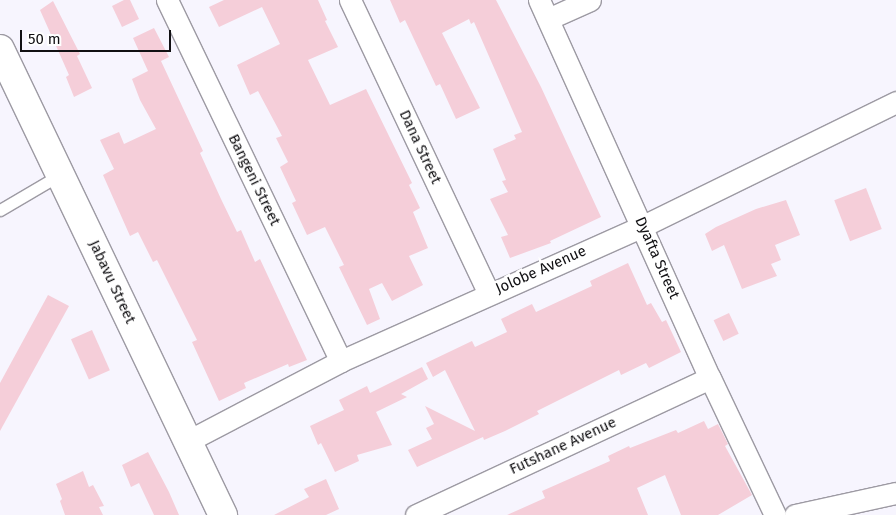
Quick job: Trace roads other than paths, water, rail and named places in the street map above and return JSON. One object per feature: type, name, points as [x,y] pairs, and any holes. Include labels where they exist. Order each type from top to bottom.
[{"type":"street","name":"Bangeni Street","points":[[167,0],[341,361]]},
{"type":"street","name":"Dana Street","points":[[350,0],[489,294]]},
{"type":"street","points":[[543,9],[590,0]]},
{"type":"street","name":"Dyafta Street","points":[[543,9],[643,226],[710,378],[775,515]]},
{"type":"street","name":"Jabavu Street","points":[[0,49],[223,515]]},
{"type":"street","name":"Jolobe Avenue","points":[[188,441],[341,361],[643,226],[896,102]]},
{"type":"street","name":"Futshane Avenue","points":[[416,515],[710,378]]},
{"type":"street","points":[[795,515],[896,493]]},
{"type":"lane","points":[[0,210],[61,174]]}]
